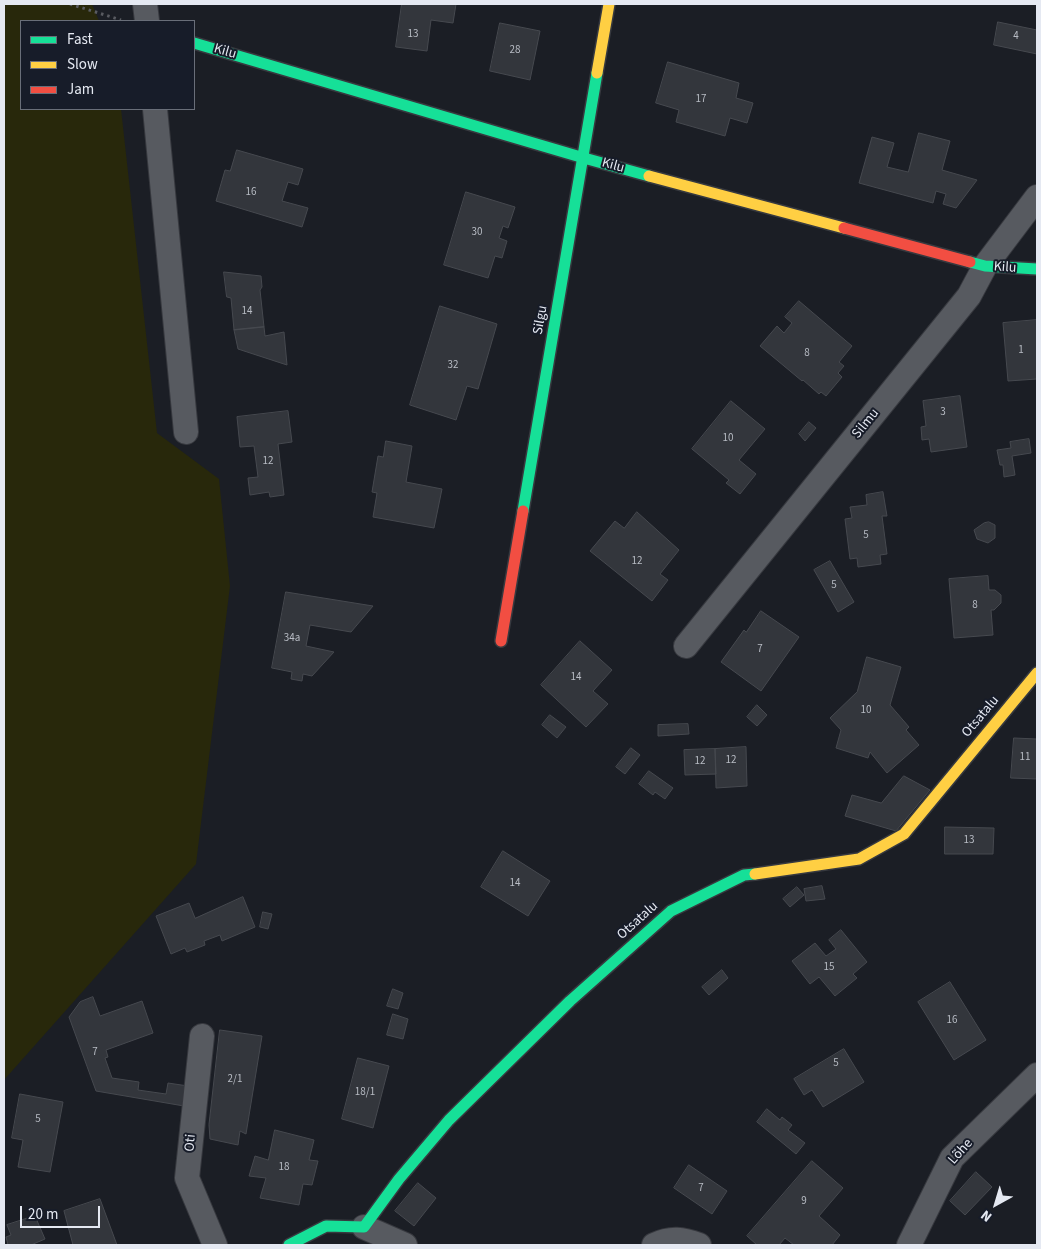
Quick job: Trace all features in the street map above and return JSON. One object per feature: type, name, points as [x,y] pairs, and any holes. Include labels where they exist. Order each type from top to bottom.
[{"type":"street","points":[[145,4],[147,20]]},
{"type":"street","name":"Silgu","points":[[501,641],[609,4]]},
{"type":"street","name":"Kilu","points":[[195,43],[584,158],[985,266],[1037,269]]},
{"type":"street","points":[[155,110],[186,432]]},
{"type":"street","name":"Silmu","points":[[686,646],[970,296],[985,266],[1037,197]]},
{"type":"street","name":"Otsatalu","points":[[364,1227],[399,1178],[449,1120],[570,1001],[671,911],[744,875],[859,859],[904,834],[1037,673]]},
{"type":"street","name":"Oti","points":[[202,1036],[187,1178],[215,1245]]},
{"type":"street","name":"Lõhe","points":[[909,1245],[952,1158],[1037,1075]]},
{"type":"street","points":[[289,1245],[326,1226],[364,1227],[405,1245]]},
{"type":"street","points":[[654,1245],[660,1242],[682,1239],[699,1245]]},
{"type":"path","points":[[70,4],[121,20]]},
{"type":"shaded area","points":[[4,4],[92,4],[99,20],[20,20],[20,110],[121,110],[157,433],[219,479],[230,586],[196,864],[4,1080]]},
{"type":"building","points":[[402,4],[456,4],[453,23],[431,20],[427,51],[396,47]]},
{"type":"building","points":[[998,22],[1037,30],[1037,54],[994,45]]},
{"type":"building","points":[[500,23],[540,31],[530,80],[490,71]]},
{"type":"building","points":[[668,62],[739,83],[736,98],[753,103],[747,123],[730,118],[725,136],[676,122],[679,110],[656,103]]},
{"type":"building","points":[[919,133],[950,141],[942,170],[977,180],[956,208],[943,204],[946,194],[936,191],[933,203],[859,183],[872,137],[894,143],[887,167],[908,172]]},
{"type":"building","points":[[237,150],[303,169],[298,185],[288,182],[282,201],[308,208],[302,227],[216,201],[225,170],[230,171]]},
{"type":"building","points":[[466,192],[515,207],[508,228],[503,226],[499,238],[507,241],[502,258],[495,256],[488,278],[444,265]]},
{"type":"building","points":[[224,272],[261,276],[262,287],[260,290],[264,327],[234,330],[231,298],[227,297]]},
{"type":"building","points":[[799,301],[852,346],[839,362],[844,366],[838,373],[842,377],[826,396],[821,392],[819,394],[760,346],[777,326],[784,333],[792,323],[785,317]]},
{"type":"building","points":[[440,306],[497,324],[478,389],[467,386],[456,420],[410,405]]},
{"type":"building","points":[[1037,320],[1037,379],[1008,381],[1003,323]]},
{"type":"building","points":[[264,327],[265,336],[284,332],[287,365],[238,349],[234,330]]},
{"type":"building","points":[[960,396],[967,447],[931,452],[929,439],[922,440],[921,427],[926,426],[923,401]]},
{"type":"building","points":[[731,401],[765,429],[739,460],[756,474],[740,494],[726,483],[729,480],[692,449]]},
{"type":"building","points":[[288,411],[292,442],[278,444],[284,495],[270,497],[269,492],[250,495],[248,478],[258,477],[254,446],[240,447],[237,417]]},
{"type":"building","points":[[809,422],[816,428],[805,441],[799,434]]},
{"type":"building","points":[[1029,439],[1031,453],[1012,456],[1015,475],[1004,477],[1003,465],[1000,465],[997,450],[1011,448],[1010,442]]},
{"type":"building","points":[[386,441],[412,446],[406,482],[442,489],[434,528],[373,517],[377,493],[372,492],[378,456],[383,457]]},
{"type":"building","points":[[883,492],[887,516],[882,516],[887,554],[880,555],[881,564],[858,567],[857,558],[850,559],[845,519],[852,518],[850,507],[867,505],[866,495]]},
{"type":"building","points":[[637,512],[679,550],[660,574],[668,580],[652,601],[590,551],[615,521],[624,528]]},
{"type":"building","points":[[989,522],[995,525],[995,538],[988,543],[977,539],[974,530]]},
{"type":"building","points":[[830,561],[854,602],[838,612],[814,570]]},
{"type":"building","points":[[988,576],[989,590],[995,590],[1001,595],[1001,603],[994,610],[991,610],[993,635],[954,638],[949,579]]},
{"type":"building","points":[[286,592],[373,606],[351,632],[310,625],[306,646],[334,652],[312,676],[303,674],[302,681],[291,679],[292,672],[272,668]]},
{"type":"building","points":[[761,611],[799,637],[761,691],[721,662],[744,630],[746,632]]},
{"type":"building","points":[[580,641],[612,670],[593,691],[608,704],[586,727],[541,685]]},
{"type":"building","points":[[867,657],[901,667],[890,705],[909,727],[906,730],[919,745],[887,773],[870,752],[868,758],[836,748],[841,730],[830,718],[857,692]]},
{"type":"building","points":[[757,705],[767,715],[757,726],[747,717]]},
{"type":"building","points":[[550,715],[566,727],[557,738],[542,725]]},
{"type":"building","points":[[688,724],[689,734],[658,736],[658,725]]},
{"type":"building","points":[[1014,738],[1037,739],[1037,779],[1011,778]]},
{"type":"building","points":[[746,747],[747,786],[716,788],[715,749]]},
{"type":"building","points":[[631,748],[640,755],[625,774],[616,767]]},
{"type":"building","points":[[715,749],[716,774],[685,775],[684,750]]},
{"type":"building","points":[[649,771],[673,788],[665,799],[655,792],[653,795],[639,784]]},
{"type":"building","points":[[904,776],[930,790],[896,831],[845,816],[852,795],[881,803]]},
{"type":"building","points":[[945,827],[994,828],[993,854],[945,854]]},
{"type":"building","points":[[503,851],[550,881],[528,916],[481,887]]},
{"type":"building","points":[[822,886],[825,899],[806,901],[804,889]]},
{"type":"building","points":[[797,887],[804,895],[790,907],[783,899]]},
{"type":"building","points":[[243,897],[255,927],[222,941],[220,935],[204,941],[205,945],[187,952],[185,948],[171,954],[156,916],[189,903],[195,918]]},
{"type":"building","points":[[263,912],[272,914],[268,929],[260,927]]},
{"type":"building","points":[[841,930],[867,962],[853,974],[857,978],[835,996],[819,977],[810,984],[792,961],[815,943],[826,956],[836,949],[829,940]]},
{"type":"building","points":[[722,970],[728,978],[709,995],[702,987]]},
{"type":"building","points":[[950,982],[986,1040],[954,1060],[918,1002]]},
{"type":"building","points":[[393,989],[403,993],[398,1009],[387,1006]]},
{"type":"building","points":[[93,997],[100,1016],[142,1001],[153,1033],[106,1050],[108,1057],[105,1058],[112,1078],[139,1082],[138,1090],[166,1094],[168,1083],[188,1086],[184,1106],[96,1091],[69,1017],[80,1002]]},
{"type":"building","points":[[393,1014],[408,1019],[403,1039],[387,1035]]},
{"type":"building","points":[[220,1030],[262,1036],[246,1134],[240,1131],[238,1145],[210,1139],[209,1125]]},
{"type":"building","points":[[844,1049],[864,1082],[823,1107],[812,1090],[804,1095],[794,1079]]},
{"type":"building","points":[[358,1058],[389,1066],[373,1128],[342,1119]]},
{"type":"building","points":[[20,1094],[63,1102],[50,1172],[18,1167],[23,1140],[12,1138]]},
{"type":"building","points":[[767,1109],[780,1120],[782,1117],[792,1125],[788,1130],[805,1143],[796,1154],[757,1122]]},
{"type":"building","points":[[275,1130],[314,1140],[309,1160],[318,1161],[312,1185],[303,1184],[299,1205],[260,1198],[266,1178],[249,1176],[255,1156],[268,1160]]},
{"type":"building","points":[[812,1161],[843,1188],[819,1216],[840,1235],[832,1245],[794,1245],[785,1238],[779,1245],[757,1245],[747,1236]]},
{"type":"building","points":[[689,1165],[727,1191],[712,1214],[674,1188]]},
{"type":"building","points":[[976,1172],[992,1187],[965,1215],[950,1201]]},
{"type":"building","points":[[418,1183],[436,1198],[414,1226],[395,1211]]},
{"type":"building","points":[[100,1199],[117,1245],[73,1245],[64,1211]]},
{"type":"building","points":[[35,1216],[45,1239],[31,1245],[8,1245],[6,1237],[11,1235],[7,1225]]},
{"type":"traffic: fast","points":[[195,43],[649,176]]},
{"type":"traffic: fast","points":[[523,511],[597,73]]},
{"type":"traffic: fast","points":[[970,262],[985,266],[1037,269]]},
{"type":"traffic: fast","points":[[289,1245],[326,1226],[364,1227],[399,1179],[449,1120],[570,1001],[671,911],[744,875],[755,874]]},
{"type":"traffic: slow","points":[[597,73],[609,4]]},
{"type":"traffic: slow","points":[[649,176],[844,228]]},
{"type":"traffic: slow","points":[[755,874],[859,859],[904,834],[1037,673]]},
{"type":"traffic: jam","points":[[844,228],[970,262]]},
{"type":"traffic: jam","points":[[501,641],[523,511]]}]
